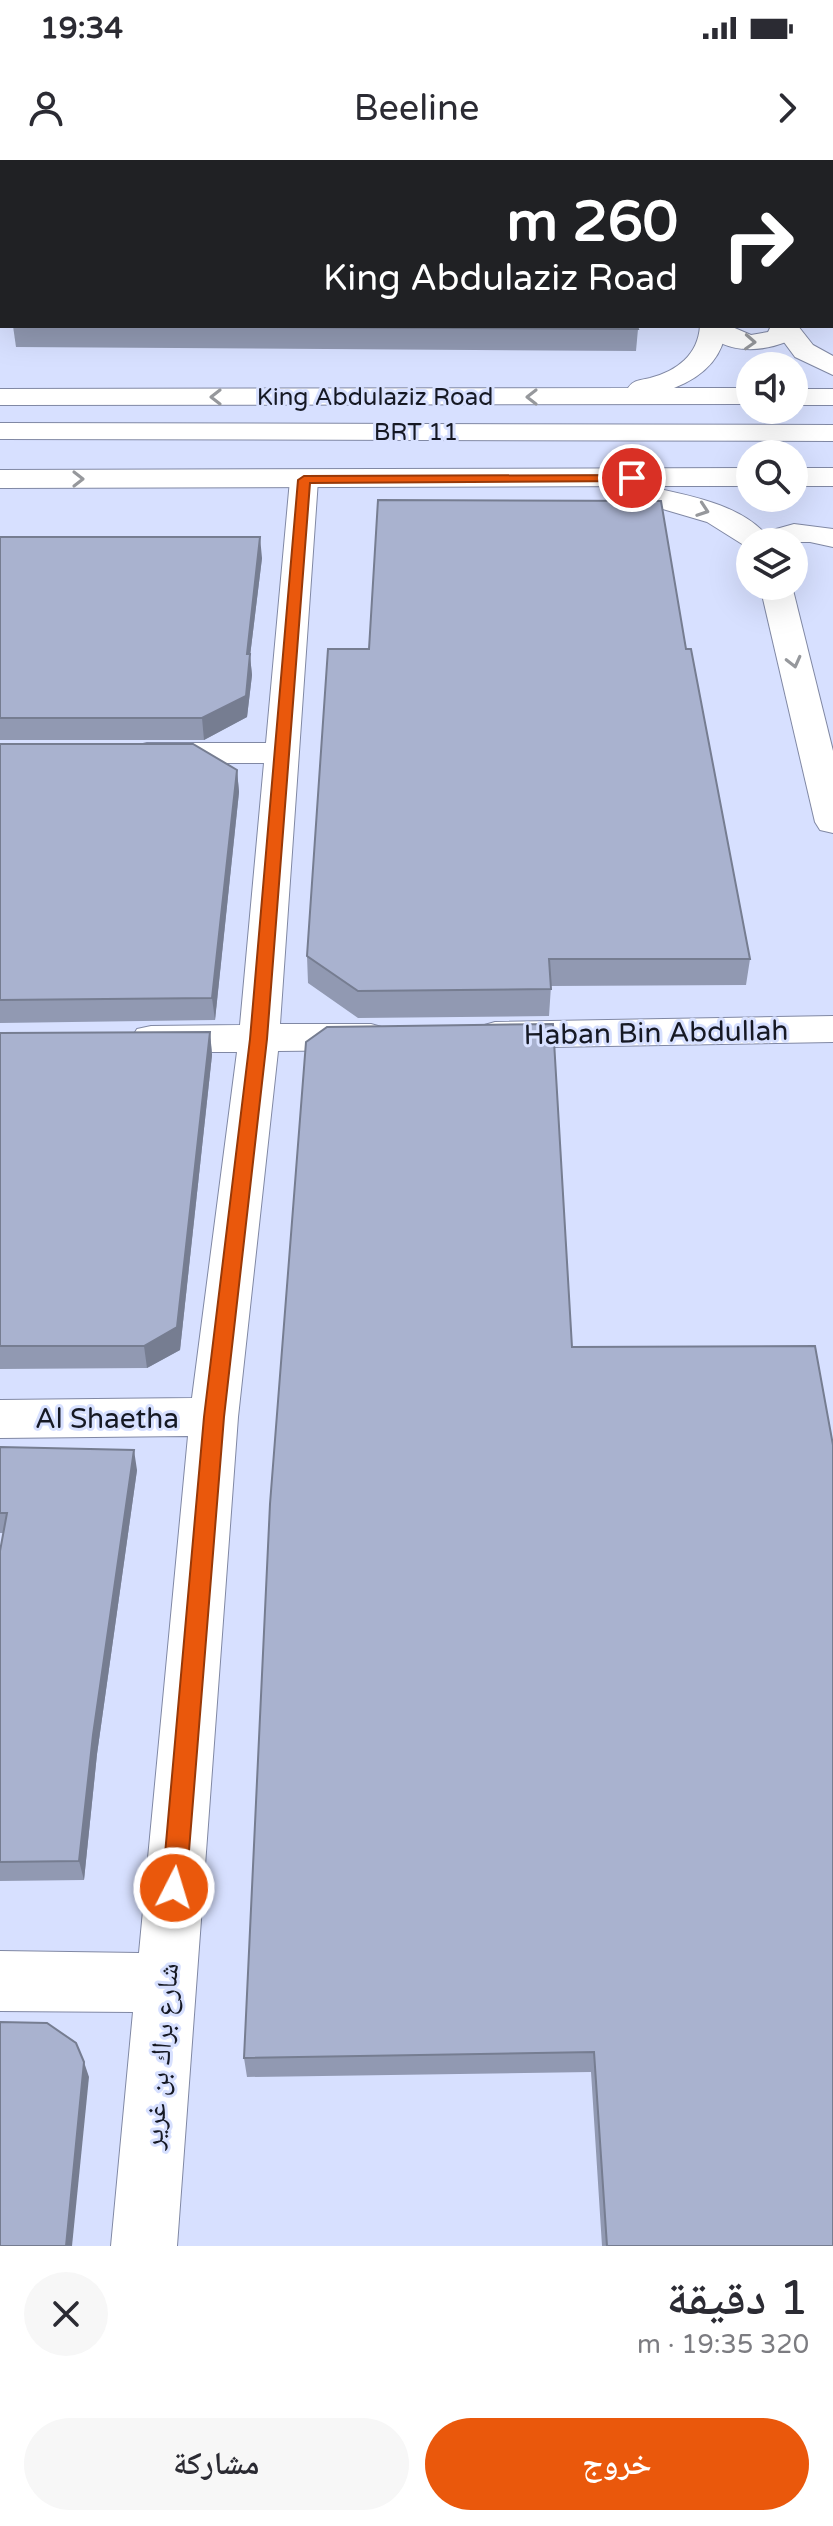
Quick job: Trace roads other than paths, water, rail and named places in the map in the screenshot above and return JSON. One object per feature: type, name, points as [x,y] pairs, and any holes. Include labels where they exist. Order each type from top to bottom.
[{"type":"main road","points":[[574,397],[647,387],[680,375],[705,356],[714,338],[713,328]]},
{"type":"main road","points":[[716,328],[728,338],[742,343],[766,342],[777,337],[783,328]]},
{"type":"main road","points":[[786,328],[804,351],[833,367]]},
{"type":"main road","name":"King Abdulaziz Road","points":[[0,397],[736,396]]},
{"type":"main road","points":[[808,397],[833,397]]},
{"type":"main road","name":"BRT 11","points":[[0,431],[833,433]]},
{"type":"main road","points":[[0,479],[736,477]]},
{"type":"main road","points":[[808,477],[833,477]]},
{"type":"main road","points":[[573,479],[704,510],[741,528]]},
{"type":"main road","name":"شارع براك بن غرير","points":[[144,2246],[214,1417],[259,1039],[304,480]]},
{"type":"main road","points":[[808,534],[833,538]]},
{"type":"main road","points":[[779,600],[833,822]]},
{"type":"main road","points":[[109,753],[281,753]]},
{"type":"main road","name":"Haban Bin Abdullah","points":[[466,1035],[833,1029]]},
{"type":"main road","points":[[122,1039],[402,1036]]},
{"type":"main road","name":"Al Shaetha","points":[[0,1419],[214,1417]]},
{"type":"main road","points":[[0,1981],[166,1983]]}]
